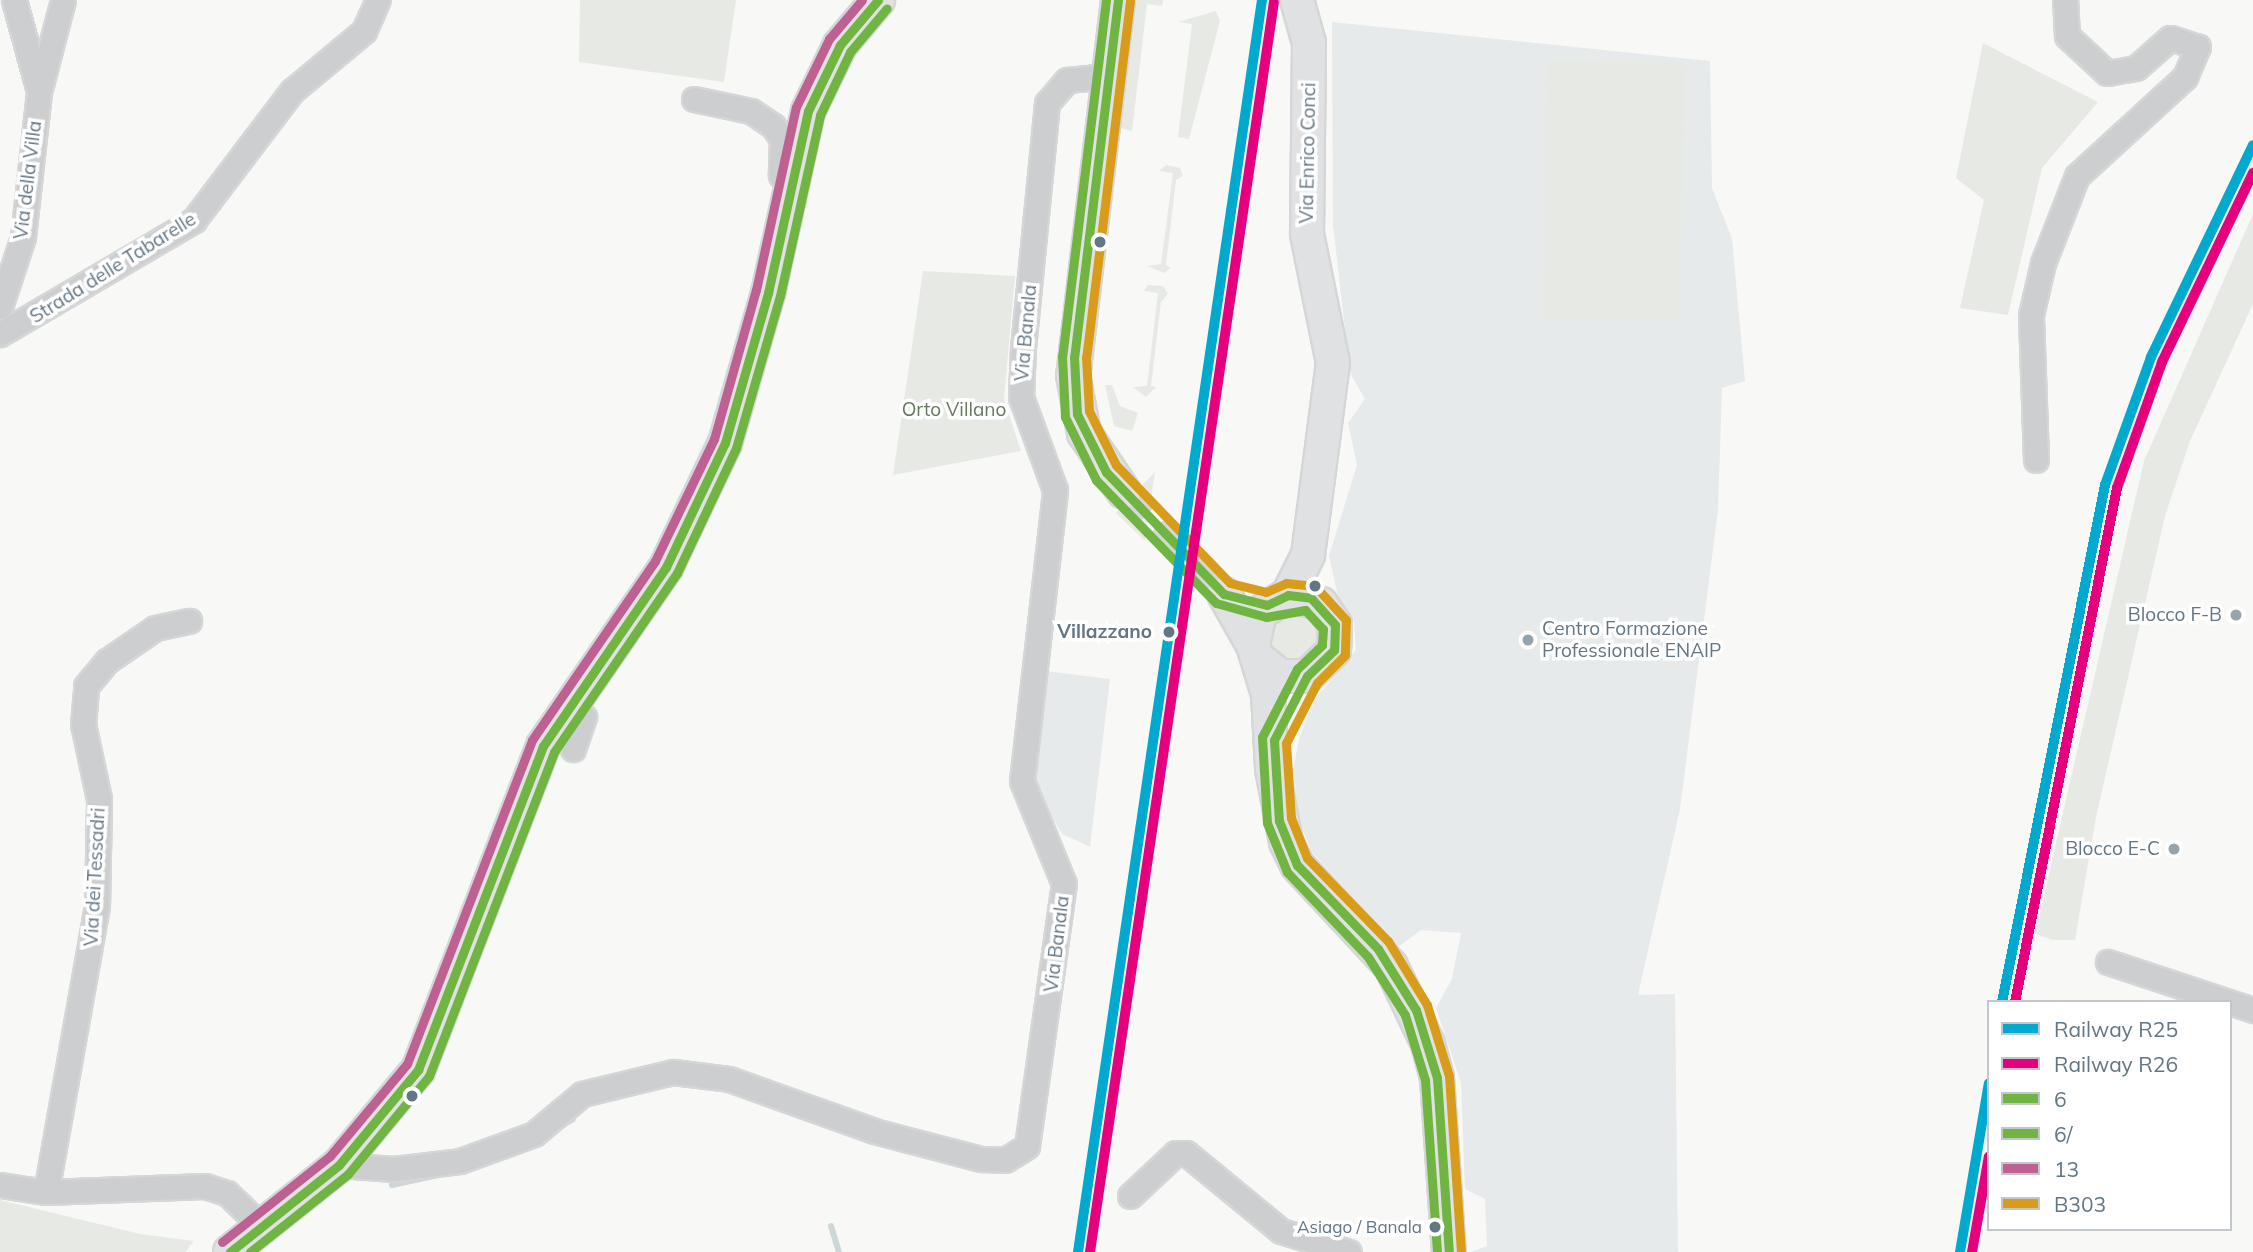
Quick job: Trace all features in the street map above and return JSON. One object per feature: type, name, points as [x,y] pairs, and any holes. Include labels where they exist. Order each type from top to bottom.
[{"type":"main road","points":[[230,1252],[260,1225],[339,1165],[418,1070],[529,776],[574,720],[666,567],[716,464],[768,293],[792,179],[822,75],[878,0]]},
{"type":"main road","points":[[1118,0],[1073,375],[1084,433],[1124,492]]},
{"type":"main road","name":"Via Enrico Conci","points":[[1274,740],[1307,676],[1334,650],[1335,625],[1321,604],[1308,555],[1333,363],[1307,234],[1309,43],[1297,0]]},
{"type":"main road","name":"Via Enrico Conci","points":[[1278,600],[1308,555]]},
{"type":"main road","points":[[1307,676],[1280,676],[1256,652],[1224,594],[1321,604]]},
{"type":"main road","points":[[1256,652],[1274,740],[1279,821],[1297,865],[1391,965],[1428,1044],[1437,1078],[1449,1252]]},
{"type":"street","points":[[15,0],[39,93]]},
{"type":"street","points":[[39,93],[64,0]]},
{"type":"street","name":"Strada delle Tabarelle","points":[[0,334],[194,220],[292,91],[365,31],[377,0]]},
{"type":"street","points":[[2036,460],[2031,315],[2043,263],[2077,176],[2185,77],[2198,47],[2170,38],[2136,68],[2107,73],[2067,36],[2065,0]]},
{"type":"street","name":"Via Banala","points":[[339,1165],[394,1169],[460,1161],[534,1134],[582,1094],[673,1072],[729,1079],[874,1131],[981,1159],[1005,1160],[1027,1146],[1064,884],[1022,781],[1055,490],[1021,397],[1023,348],[1047,103],[1067,80],[1108,76]]},
{"type":"street","name":"Via della Villa","points":[[0,307],[23,237],[39,93]]},
{"type":"street","points":[[694,99],[751,111],[773,126],[782,139],[780,175],[792,179]]},
{"type":"street","name":"Via dei Tessadri","points":[[46,1192],[97,906],[99,799],[83,724],[86,686],[107,661],[155,628],[189,621]]},
{"type":"street","points":[[573,749],[574,720]]},
{"type":"street","points":[[2108,962],[2223,1000]]},
{"type":"street","points":[[2232,1003],[2253,1010]]},
{"type":"street","points":[[1130,1196],[1176,1153],[1186,1153],[1281,1231],[1349,1252]]},
{"type":"street","points":[[0,1185],[46,1192],[205,1186],[227,1193],[260,1225]]},
{"type":"shaded area","name":"Centro Formazione Professionale ENAIP","points":[[1332,22],[1710,61],[1712,188],[1732,239],[1745,381],[1722,388],[1718,510],[1680,809],[1638,995],[1675,994],[1678,1252],[1471,1252],[1487,1246],[1485,1199],[1465,1189],[1461,1083],[1436,1008],[1452,979],[1461,933],[1421,930],[1398,947],[1312,852],[1297,817],[1292,774],[1300,736],[1315,699],[1356,650],[1354,622],[1338,596],[1329,556],[1357,465],[1348,423],[1365,399],[1350,373],[1333,225]]},
{"type":"shaded area","points":[[1046,671],[1110,679],[1090,847],[1062,834],[1039,796],[1034,749]]},
{"type":"green space","points":[[580,0],[736,0],[724,82],[579,62]]},
{"type":"green space","points":[[1135,0],[1163,0],[1162,6],[1147,4],[1132,131],[1120,128]]},
{"type":"green space","points":[[1216,11],[1220,21],[1189,139],[1178,137],[1192,24],[1178,22]]},
{"type":"green space","points":[[1983,43],[2098,102],[2042,168],[2008,315],[1960,308],[1984,200],[1956,178]]},
{"type":"green space","points":[[1547,60],[1686,63],[1680,321],[1542,318]]},
{"type":"green space","points":[[1166,165],[1180,168],[1183,176],[1176,180],[1166,265],[1171,268],[1164,273],[1147,266],[1161,264],[1173,173],[1159,171]]},
{"type":"green space","points":[[2253,214],[2253,304],[2190,441],[2165,516],[2096,817],[2075,940],[2053,940],[2035,934],[2144,461]]},
{"type":"green space","name":"Orto Villano","points":[[923,271],[1015,276],[1004,399],[1021,451],[893,475]]},
{"type":"green space","points":[[1148,285],[1163,286],[1168,294],[1161,302],[1151,386],[1156,387],[1146,397],[1133,387],[1147,386],[1158,293],[1144,291]]},
{"type":"green space","points":[[1105,385],[1112,385],[1120,406],[1138,413],[1132,431],[1114,426]]},
{"type":"green space","points":[[1155,472],[1145,541],[1116,513]]},
{"type":"green space","points":[[1294,613],[1311,620],[1318,637],[1311,654],[1294,661],[1277,654],[1270,637],[1277,620]]},
{"type":"green space","points":[[0,1200],[140,1234],[194,1241],[185,1252],[0,1252]]},
{"type":"waterway","points":[[557,1128],[573,1119]]},
{"type":"waterway","points":[[392,1185],[438,1175]]},
{"type":"waterway","points":[[831,1226],[839,1252]]},
{"type":"tunnel","points":[[1124,492],[1224,594]]},
{"type":"rail line","name":"R25","points":[[1078,1252],[1262,0]]},
{"type":"rail line","name":"R26","points":[[1090,1252],[1274,2]]},
{"type":"rail line","name":"R25","points":[[2002,1000],[2105,485],[2151,357],[2253,145]]},
{"type":"rail line","name":"R26","points":[[2015,1000],[2117,488],[2162,362],[2253,173]]},
{"type":"rail line","name":"R25","points":[[1960,1252],[1987,1095]]},
{"type":"rail line","name":"R26","points":[[1972,1252],[1987,1167]]},
{"type":"transit line","name":"13","points":[[222,1242],[330,1156],[407,1064],[532,740],[655,561],[714,439],[756,290],[796,107],[829,39],[862,0]]},
{"type":"transit line","name":"6","points":[[230,1252],[339,1165],[418,1070],[543,746],[666,567],[725,443],[768,293],[808,111],[840,45],[878,0]]},
{"type":"transit line","name":"6/","points":[[1106,0],[1062,356],[1065,417],[1096,480],[1216,603],[1266,617],[1305,610],[1323,629],[1322,645],[1297,669],[1262,737],[1267,823],[1287,872],[1368,957],[1405,1015],[1425,1080],[1437,1252]]},
{"type":"transit line","name":"6","points":[[1118,0],[1074,357],[1077,414],[1106,472],[1224,594],[1267,605],[1288,595],[1311,598],[1335,625],[1334,650],[1307,676],[1274,740],[1279,821],[1297,865],[1378,949],[1416,1010],[1437,1078],[1449,1252]]},
{"type":"transit line","name":"B303","points":[[1130,1],[1086,357],[1089,411],[1116,465],[1230,583],[1266,592],[1286,583],[1315,586],[1346,620],[1345,655],[1317,683],[1286,743],[1291,818],[1307,858],[1388,941],[1427,1005],[1449,1076],[1461,1251]]},
{"type":"transit line","name":"6/","points":[[250,1252],[348,1174],[429,1076],[554,752],[677,573],[736,448],[780,296],[820,115],[850,52],[887,8]]},
{"type":"place","name":"Blocco F-B","points":[[2236,615]]},
{"type":"place","name":"Villazzano","points":[[1169,632]]},
{"type":"place","name":"Centro Formazione Professionale ENAIP","points":[[1528,640]]},
{"type":"place","name":"Blocco E-C","points":[[2174,849]]},
{"type":"place","name":"Asiago / Banala","points":[[1435,1227]]}]
